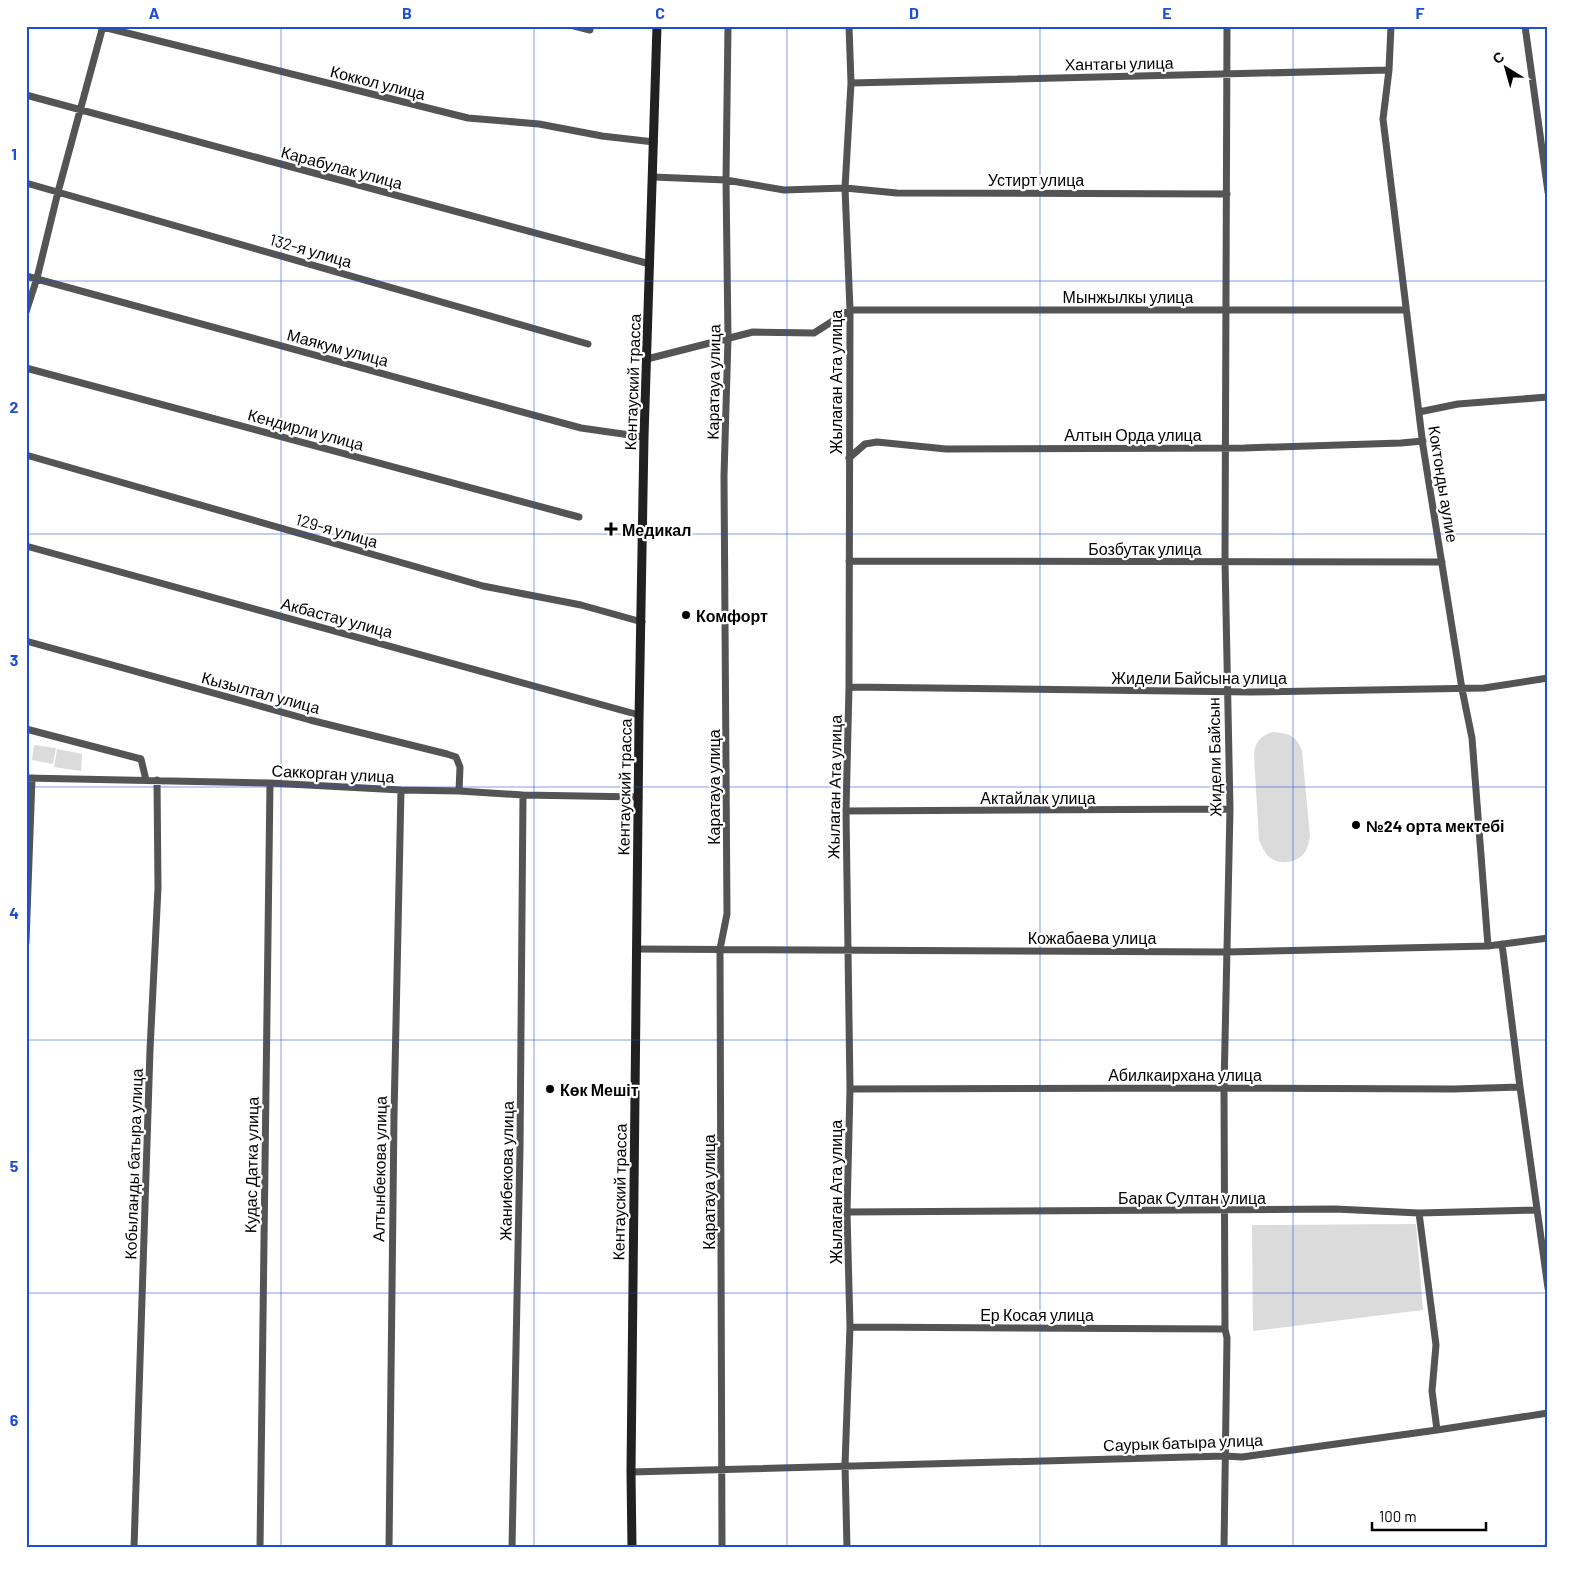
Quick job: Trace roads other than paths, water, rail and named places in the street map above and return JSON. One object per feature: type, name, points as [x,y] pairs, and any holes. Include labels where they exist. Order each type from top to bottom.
[{"type":"main road","name":"Кентауский трасса","points":[[632,1548],[631,1472],[636,949],[644,437],[657,26]]},
{"type":"street","points":[[574,26],[590,30]]},
{"type":"street","name":"Каратауа улица","points":[[722,1548],[720,949],[727,914],[724,476],[728,338],[726,180],[728,26]]},
{"type":"street","name":"Жылаган Ата улица","points":[[847,1548],[845,1465],[850,1327],[847,1212],[850,1089],[846,811],[849,687],[850,310],[845,188],[851,82],[849,26]]},
{"type":"street","name":"Жидели Байсын","points":[[1224,1548],[1227,1338],[1225,1329],[1224,1088],[1230,809],[1225,561],[1227,26]]},
{"type":"street","name":"Коктонды аулие","points":[[1391,26],[1383,119],[1405,310],[1423,441],[1462,689],[1472,738],[1488,946]]},
{"type":"street","points":[[1525,26],[1548,192]]},
{"type":"street","points":[[26,312],[37,278],[102,27]]},
{"type":"street","name":"Коккол улица","points":[[102,27],[468,118],[539,124],[602,136],[654,142]]},
{"type":"street","name":"Хантагы улица","points":[[851,82],[1388,70]]},
{"type":"street","name":"Карабулак улица","points":[[26,96],[650,264]]},
{"type":"street","name":"Устирт улица","points":[[653,177],[726,180],[784,190],[845,188],[897,194],[1227,194]]},
{"type":"street","name":"132-я улица","points":[[26,183],[588,344]]},
{"type":"street","name":"Маякум улица","points":[[26,276],[581,428],[644,437]]},
{"type":"street","points":[[647,359],[753,332],[814,333],[850,310]]},
{"type":"street","name":"Мынжылкы улица","points":[[850,310],[1405,310]]},
{"type":"street","name":"Кендирли улица","points":[[26,368],[579,517]]},
{"type":"street","points":[[1419,412],[1458,404],[1548,397]]},
{"type":"street","name":"Алтын Орда улица","points":[[849,458],[865,444],[877,442],[946,449],[1226,448],[1423,441]]},
{"type":"street","name":"129-я улица","points":[[26,455],[482,586],[580,605],[642,622]]},
{"type":"street","name":"Акбастау улица","points":[[26,546],[640,715]]},
{"type":"street","name":"Бозбутак улица","points":[[849,561],[1442,562]]},
{"type":"street","name":"Кызылтал улица","points":[[26,641],[310,720],[456,757],[460,767],[459,791]]},
{"type":"street","name":"Жидели Байсына улица","points":[[849,687],[1227,692],[1462,689],[1484,688],[1548,678]]},
{"type":"street","points":[[26,729],[141,758],[146,780]]},
{"type":"street","points":[[26,942],[29,778]]},
{"type":"street","name":"Саккорган улица","points":[[29,778],[270,783],[523,795],[639,797]]},
{"type":"street","name":"Кобыланды батыра улица","points":[[134,1548],[150,1060],[158,888],[157,780]]},
{"type":"street","name":"Кудас Датка улица","points":[[260,1548],[270,783]]},
{"type":"street","name":"Алтынбекова улица","points":[[389,1548],[394,1116],[401,790]]},
{"type":"street","name":"Жанибекова улица","points":[[512,1548],[520,1149],[523,795]]},
{"type":"street","name":"Актайлак улица","points":[[846,811],[1230,809]]},
{"type":"street","name":"Кожабаева улица","points":[[636,949],[1226,952],[1488,946],[1548,938]]},
{"type":"street","points":[[1502,944],[1536,1210],[1548,1288]]},
{"type":"street","name":"Абилкаирхана улица","points":[[850,1089],[1454,1089],[1520,1087]]},
{"type":"street","name":"Барак Султан улица","points":[[847,1212],[1335,1209],[1419,1214],[1536,1210]]},
{"type":"street","points":[[1419,1214],[1436,1344],[1432,1391],[1437,1430]]},
{"type":"street","name":"Ер Косая улица","points":[[850,1327],[1225,1329]]},
{"type":"street","name":"Саурык батыра улица","points":[[631,1472],[845,1465],[1242,1457],[1437,1430],[1548,1412]]},
{"type":"place","name":"Медикал","points":[[611,529]]},
{"type":"place","name":"Комфорт","points":[[686,615]]},
{"type":"place","name":"№24 орта мектебі","points":[[1356,825]]},
{"type":"place","name":"Көк Мешіт","points":[[550,1089]]}]
